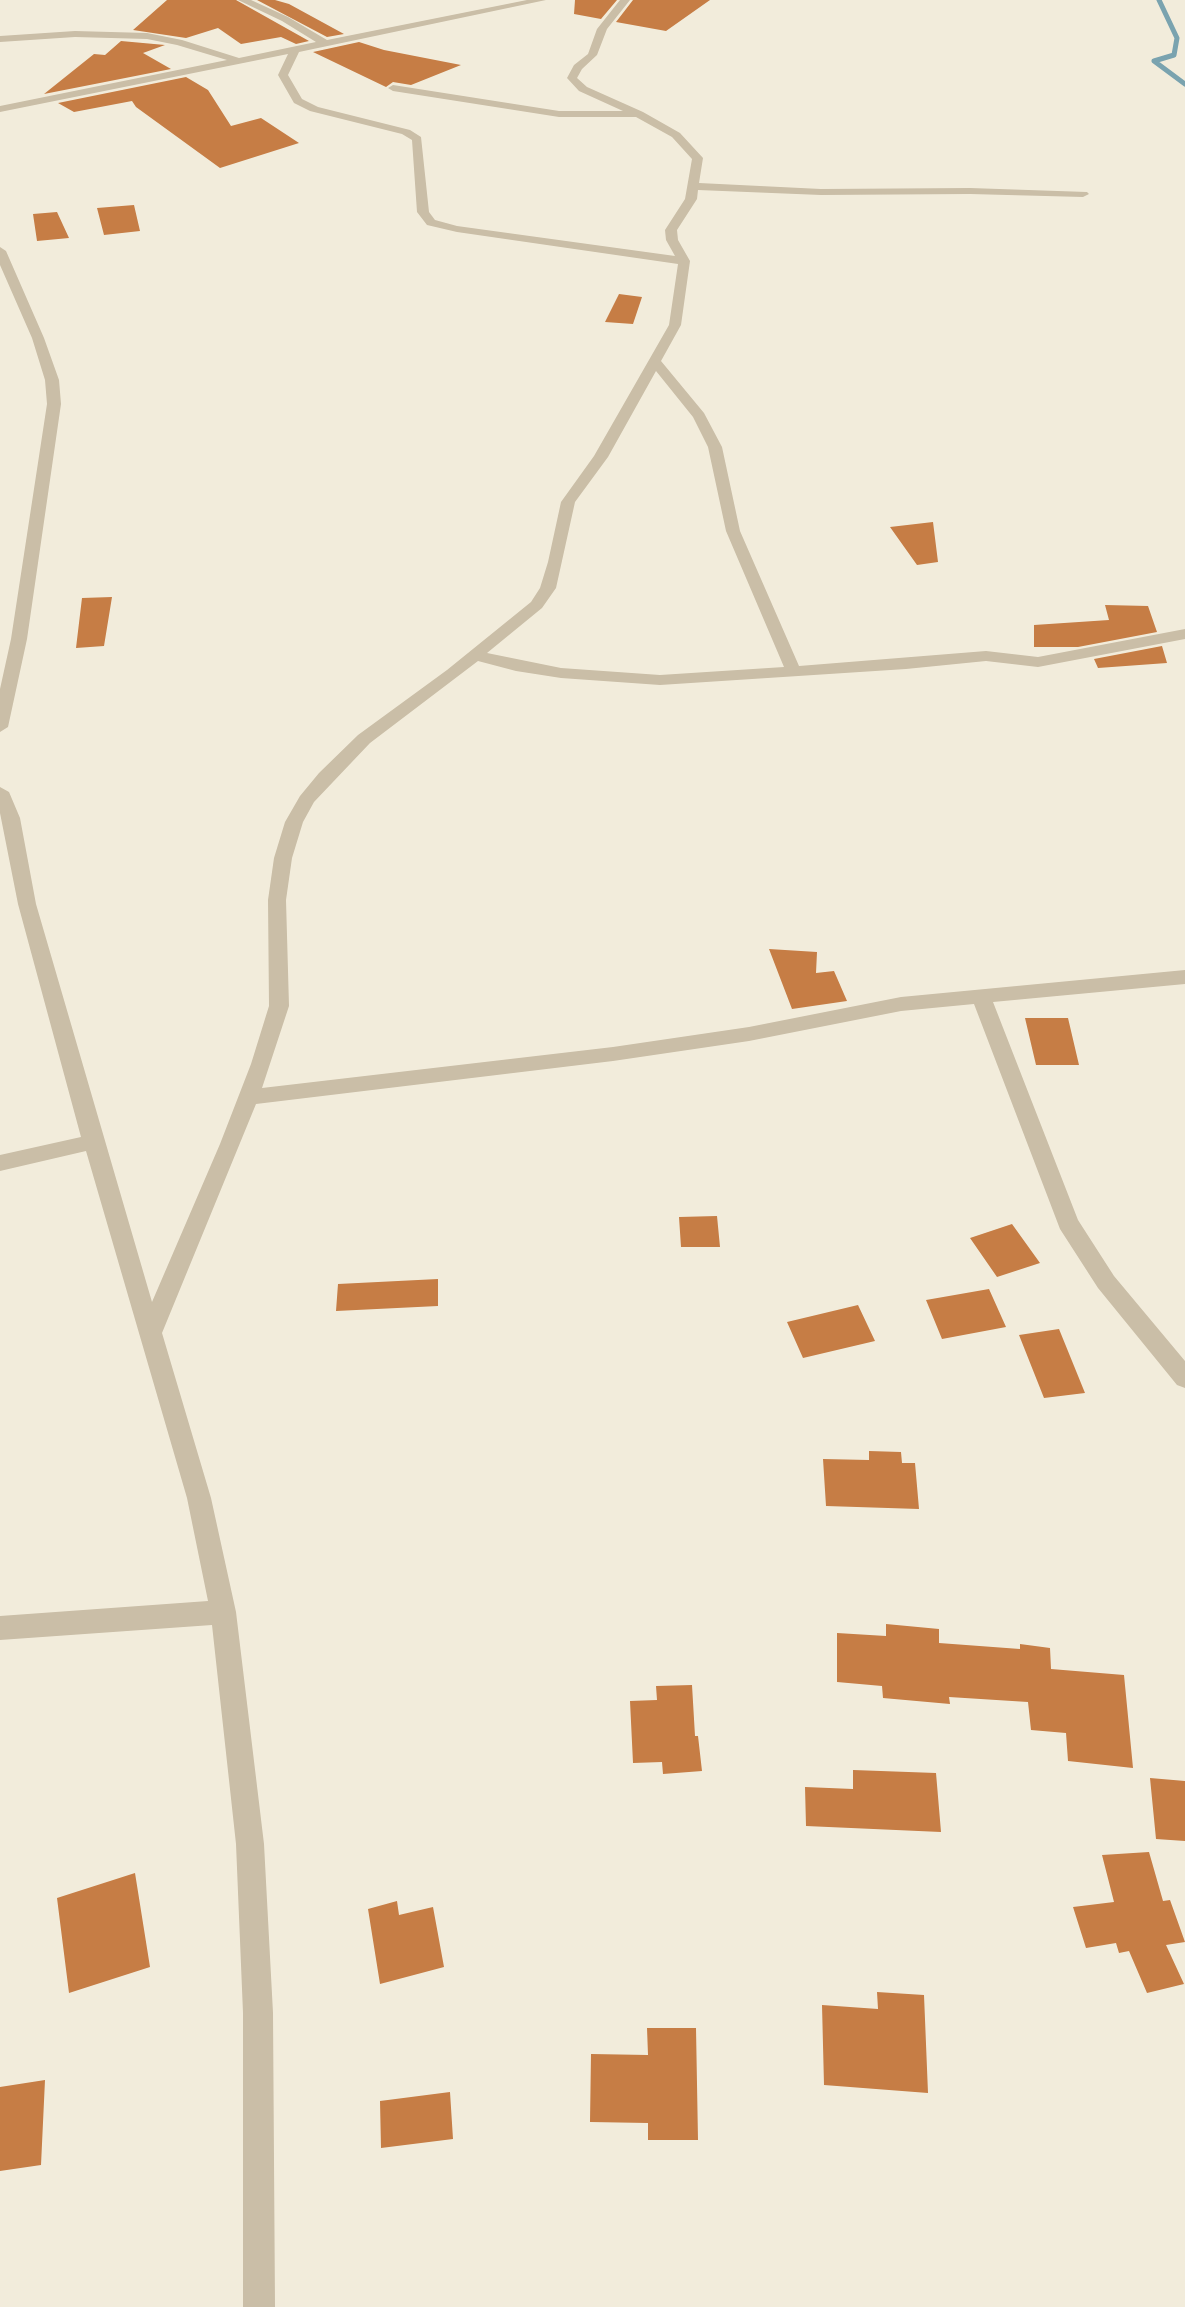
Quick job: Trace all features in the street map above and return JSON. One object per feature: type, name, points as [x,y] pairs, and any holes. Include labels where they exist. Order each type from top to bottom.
[{"type":"street","points":[[243,0],[285,19],[326,44]]},
{"type":"street","points":[[0,109],[541,0]]},
{"type":"street","points":[[150,1335],[249,1097],[279,1006],[276,900],[294,822],[306,800],[325,776],[364,739],[530,612],[548,588],[568,502],[601,457],[676,325],[684,261],[672,240],[671,230],[691,199],[699,162],[694,151],[676,135],[639,114],[583,89],[572,78],[578,67],[592,55],[602,29],[625,0]]},
{"type":"street","points":[[0,38],[75,34],[148,36],[172,40],[241,61]]},
{"type":"street","points":[[294,51],[283,75],[298,101],[314,110],[415,136],[421,166],[423,212],[431,223],[684,261]]},
{"type":"street","points":[[393,88],[559,114],[639,114]]},
{"type":"street","points":[[695,186],[821,192],[970,191],[1083,194]]},
{"type":"street","points":[[0,251],[38,338],[52,380],[54,404],[19,639],[0,727]]},
{"type":"street","points":[[654,361],[699,416],[715,447],[733,531],[794,672]]},
{"type":"street","points":[[476,655],[516,666],[612,678],[660,680],[994,655],[1022,661],[1047,662],[1185,634]]},
{"type":"street","points":[[0,792],[11,818],[27,904],[93,1142],[199,1497],[223,1612],[250,1844],[258,2012],[259,2307]]},
{"type":"street","points":[[249,1097],[613,1054],[749,1034],[901,1004],[1185,978]]},
{"type":"street","points":[[981,996],[1068,1223],[1106,1283],[1185,1378]]},
{"type":"street","points":[[0,1163],[93,1142]]},
{"type":"street","points":[[0,1628],[223,1612]]},
{"type":"building","points":[[167,0],[236,0],[309,41],[296,44],[281,37],[241,44],[218,28],[186,38],[133,30]]},
{"type":"building","points":[[257,0],[275,0],[289,4],[344,34],[327,37]]},
{"type":"building","points":[[575,0],[617,0],[601,19],[574,14]]},
{"type":"building","points":[[633,0],[710,0],[666,31],[616,22]]},
{"type":"building","points":[[121,41],[165,45],[143,53],[171,69],[44,94],[94,54],[105,55]]},
{"type":"building","points":[[359,42],[384,50],[461,65],[411,85],[393,82],[386,87],[313,52]]},
{"type":"building","points":[[186,77],[208,90],[231,126],[261,118],[299,143],[220,168],[136,107],[132,101],[74,112],[58,103]]},
{"type":"building","points":[[134,205],[140,231],[104,235],[97,208]]},
{"type":"building","points":[[57,212],[69,238],[37,241],[33,214]]},
{"type":"building","points":[[619,294],[642,297],[633,324],[605,322]]},
{"type":"building","points":[[933,522],[938,562],[917,565],[890,527]]},
{"type":"building","points":[[112,597],[104,646],[76,648],[82,598]]},
{"type":"building","points":[[1105,605],[1148,606],[1157,632],[1078,647],[1034,647],[1034,625],[1109,620]]},
{"type":"building","points":[[1162,646],[1167,663],[1098,668],[1094,659]]},
{"type":"building","points":[[769,949],[817,952],[816,973],[834,971],[847,1001],[792,1009]]},
{"type":"building","points":[[1025,1018],[1068,1018],[1079,1065],[1036,1065]]},
{"type":"building","points":[[717,1216],[720,1247],[681,1247],[679,1217]]},
{"type":"building","points":[[1012,1224],[1040,1263],[997,1277],[970,1238]]},
{"type":"building","points":[[438,1279],[438,1306],[336,1311],[338,1284]]},
{"type":"building","points":[[989,1289],[1006,1327],[942,1339],[926,1300]]},
{"type":"building","points":[[858,1305],[875,1341],[803,1358],[787,1322]]},
{"type":"building","points":[[1059,1329],[1085,1393],[1044,1398],[1019,1335]]},
{"type":"building","points":[[869,1451],[901,1452],[902,1463],[915,1463],[919,1509],[826,1506],[823,1459],[869,1460]]},
{"type":"building","points":[[886,1624],[939,1629],[939,1643],[1020,1649],[1020,1644],[1050,1648],[1051,1669],[1124,1675],[1133,1768],[1068,1761],[1066,1733],[1031,1730],[1028,1702],[949,1697],[950,1704],[883,1698],[882,1686],[837,1682],[837,1633],[886,1636]]},
{"type":"building","points":[[692,1685],[695,1736],[698,1736],[702,1771],[663,1774],[662,1762],[633,1763],[630,1701],[657,1700],[656,1686]]},
{"type":"building","points":[[853,1770],[936,1773],[941,1832],[806,1826],[805,1787],[853,1789]]},
{"type":"building","points":[[1150,1778],[1185,1781],[1185,1841],[1156,1839]]},
{"type":"building","points":[[1149,1852],[1163,1901],[1170,1900],[1185,1942],[1166,1945],[1184,1984],[1147,1993],[1129,1951],[1119,1953],[1116,1943],[1086,1948],[1073,1907],[1114,1902],[1102,1855]]},
{"type":"building","points":[[135,1873],[150,1967],[69,1993],[57,1898]]},
{"type":"building","points":[[397,1901],[399,1915],[433,1907],[444,1967],[380,1984],[368,1909]]},
{"type":"building","points":[[877,1992],[924,1995],[928,2093],[824,2085],[822,2005],[878,2009]]},
{"type":"building","points":[[647,2028],[696,2028],[698,2140],[648,2140],[648,2123],[590,2122],[591,2054],[648,2055]]},
{"type":"building","points":[[45,2080],[41,2165],[0,2171],[0,2087]]},
{"type":"building","points":[[450,2092],[453,2139],[381,2148],[380,2101]]},
{"type":"waterway","points":[[1159,0],[1177,38],[1174,55],[1154,61],[1185,84]]}]
